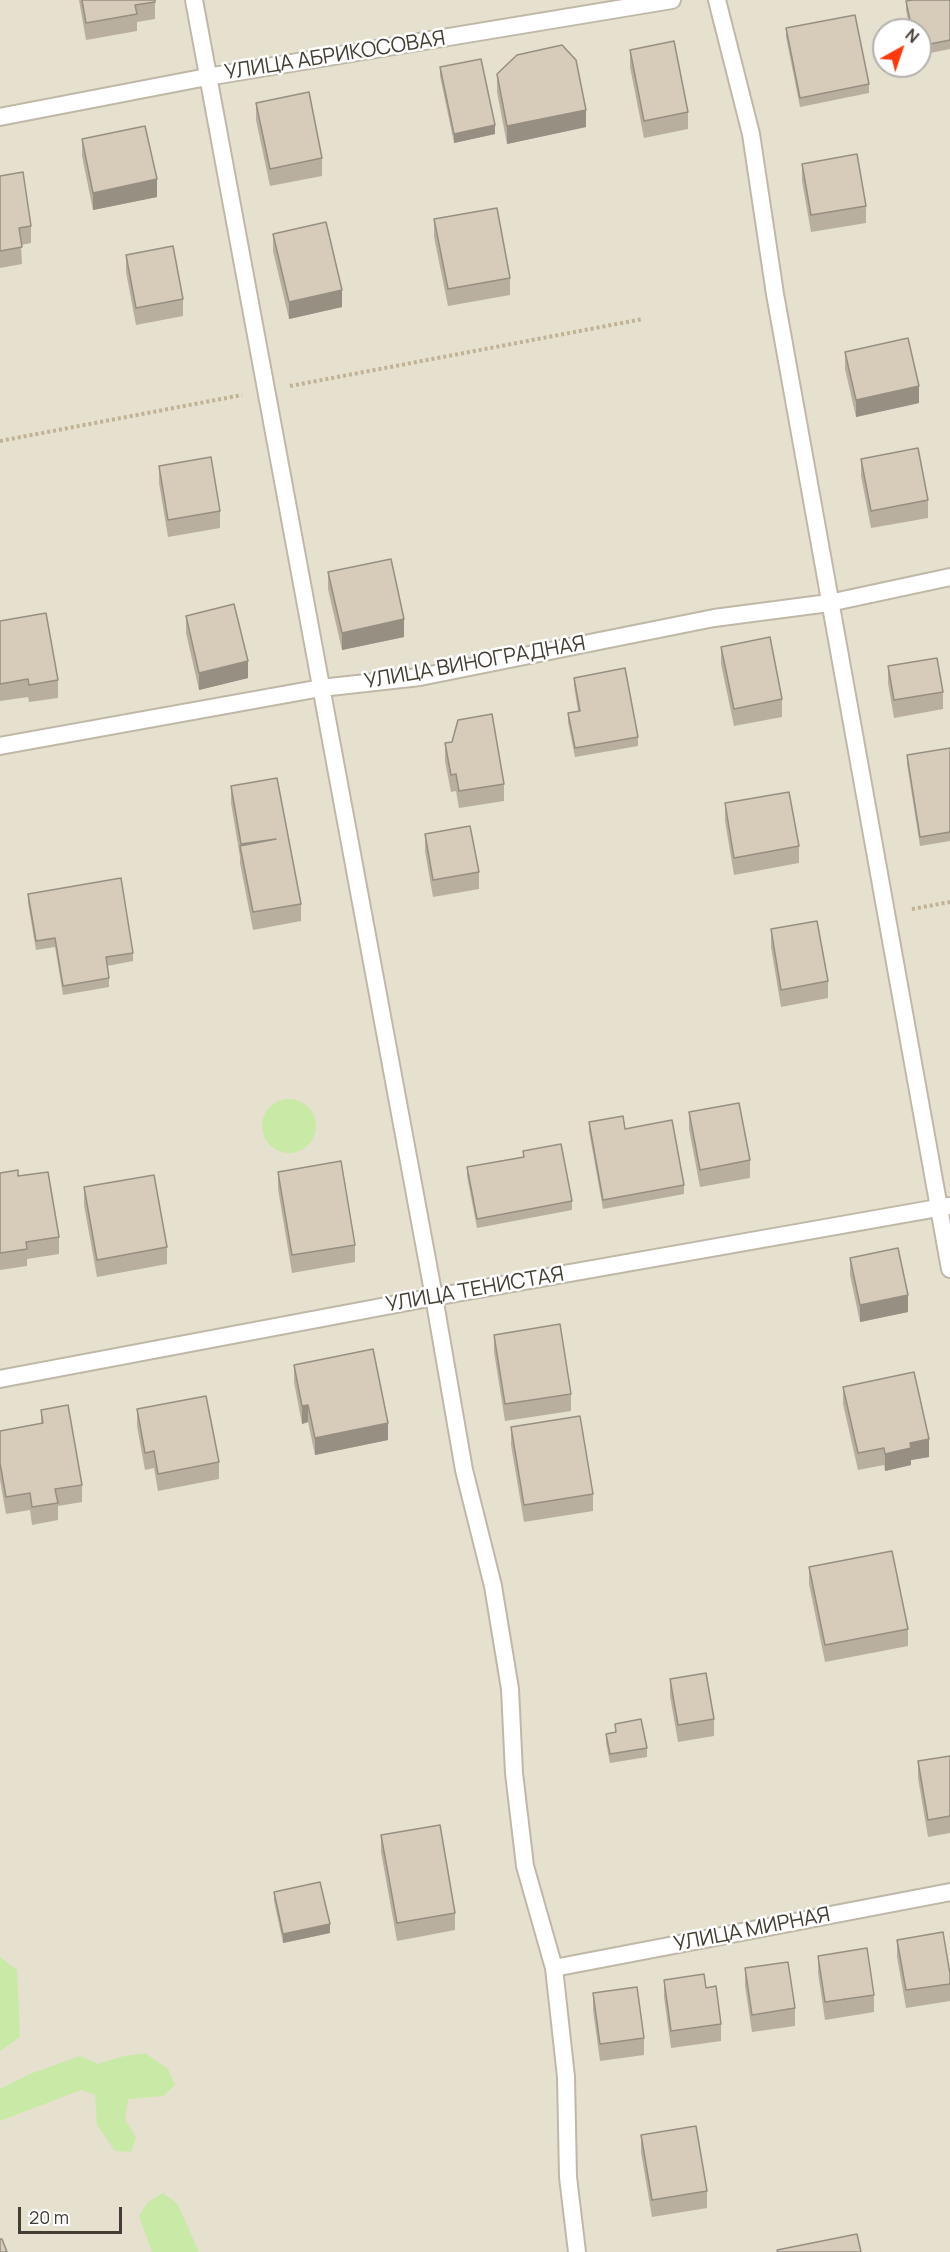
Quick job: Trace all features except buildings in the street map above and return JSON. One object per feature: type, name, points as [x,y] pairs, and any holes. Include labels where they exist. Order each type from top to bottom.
[{"type":"lane","points":[[194,0],[464,1470],[493,1586],[508,1678],[513,1773],[525,1866],[554,1968],[566,2077],[568,2177],[577,2252]]},
{"type":"lane","name":"УЛИЦА АБРИКОСОВАЯ","points":[[0,117],[207,77],[672,0]]},
{"type":"lane","points":[[717,0],[751,134],[775,294],[830,603],[887,913],[945,1207],[950,1269]]},
{"type":"lane","name":"УЛИЦА ВИНОГРАДНАЯ","points":[[0,746],[321,688],[420,677],[714,618],[830,603],[950,577]]},
{"type":"lane","name":"УЛИЦА ТЕНИСТАЯ","points":[[0,1379],[434,1297],[945,1207]]},
{"type":"lane","name":"УЛИЦА МИРНАЯ","points":[[554,1968],[950,1892]]},
{"type":"path","points":[[0,441],[644,319]]},
{"type":"path","points":[[887,913],[950,902]]},
{"type":"shaded area","points":[[0,0],[950,0],[950,2252],[0,2252]]},
{"type":"green space","points":[[284,1099],[294,1099],[304,1103],[312,1111],[316,1126],[312,1141],[304,1149],[294,1153],[284,1153],[274,1149],[266,1141],[262,1131],[262,1121],[266,1111],[274,1103]]},
{"type":"green space","points":[[0,1957],[17,1970],[20,2037],[0,2051]]},
{"type":"green space","points":[[145,2053],[168,2069],[175,2085],[163,2096],[128,2099],[125,2119],[136,2138],[131,2152],[115,2151],[97,2125],[95,2095],[81,2090],[0,2121],[0,2089],[30,2074],[80,2056],[98,2064],[120,2057]]},
{"type":"green space","points":[[163,2193],[177,2203],[199,2252],[152,2252],[139,2216],[148,2202]]}]
